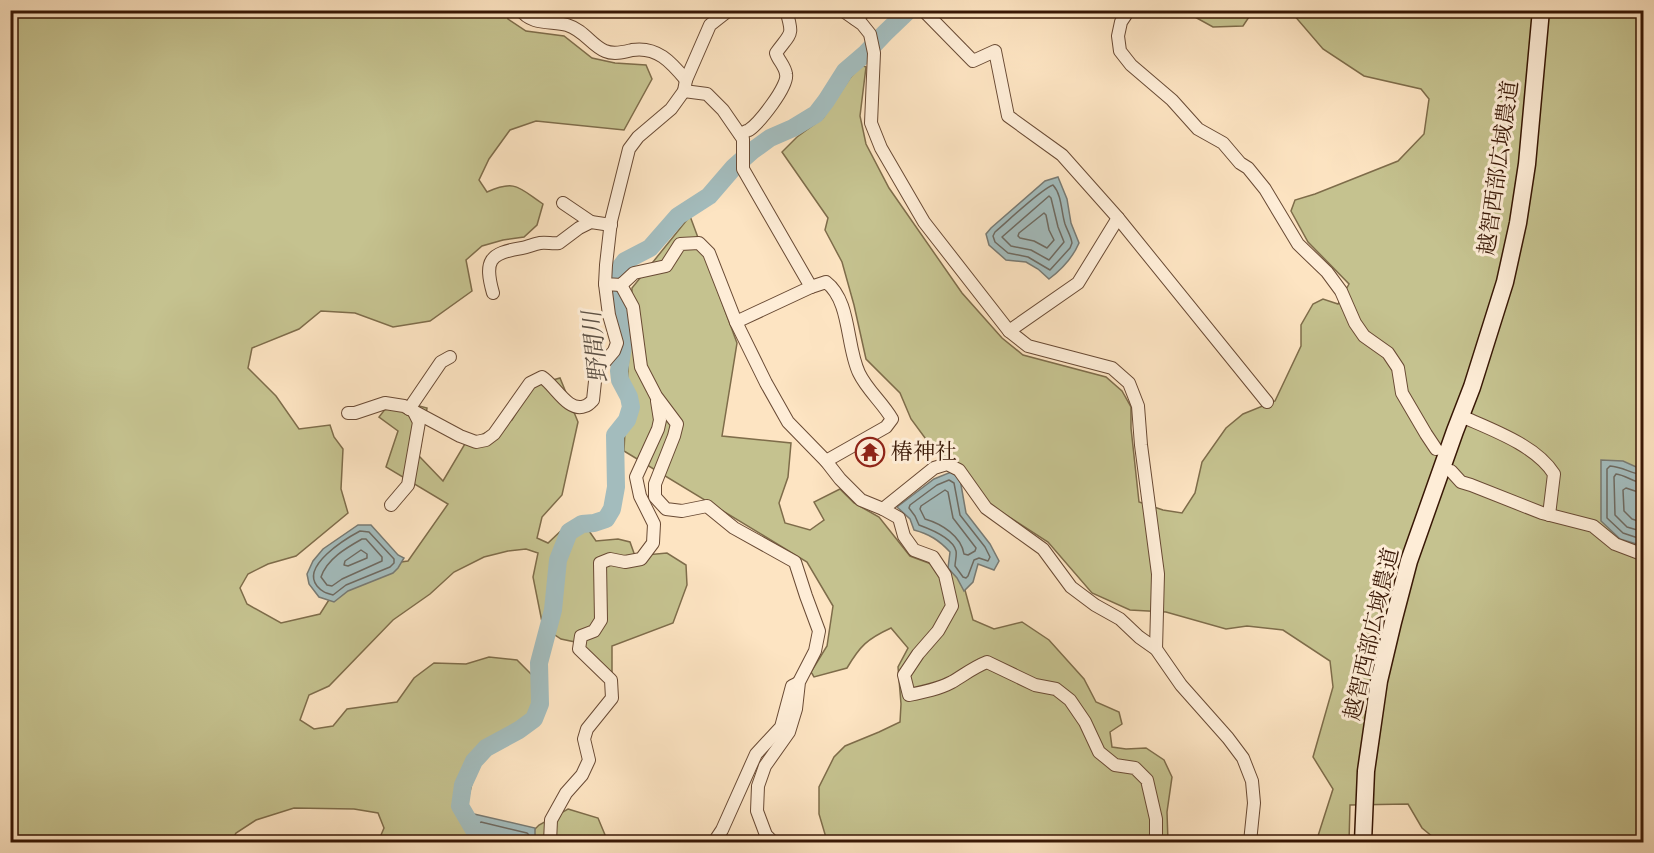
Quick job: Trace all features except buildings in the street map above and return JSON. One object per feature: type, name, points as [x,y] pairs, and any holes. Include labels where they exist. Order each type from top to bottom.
[{"type":"street","points":[[521,10],[524,16],[537,21],[575,28],[604,51],[617,53],[638,49],[657,52],[672,63],[685,86],[707,94],[723,110],[743,139],[743,169],[811,287]]},
{"type":"street","points":[[348,413],[355,413],[385,403],[404,406],[476,442],[486,440],[494,434],[530,383],[542,377],[566,403],[585,406],[593,400],[596,372],[614,351],[617,343],[609,315],[605,284],[606,265],[611,225],[628,149],[638,137],[672,109],[685,86],[710,25],[729,10]]},
{"type":"street","points":[[740,134],[756,123],[787,81],[785,70],[776,55],[790,35],[792,28],[786,10]]},
{"type":"street","points":[[842,10],[862,24],[870,34],[874,53],[871,123],[881,148],[924,222],[1009,331],[1028,346],[1112,368],[1130,383],[1138,406],[1158,574],[1156,649]]},
{"type":"street","points":[[855,19],[867,10]]},
{"type":"street","points":[[923,10],[973,61],[994,51],[1008,116],[1062,155],[1118,218],[1267,402]]},
{"type":"street","points":[[1129,10],[1121,22],[1118,36],[1120,51],[1131,64],[1172,100],[1198,129],[1223,143],[1259,182],[1298,244],[1327,272],[1341,291],[1355,323],[1364,336],[1388,353],[1393,360],[1398,368],[1402,393],[1436,449]]},
{"type":"street","name":"越智西部広域農道","points":[[1363,843],[1366,771],[1379,681],[1409,561],[1472,387],[1505,282],[1518,223],[1527,165],[1541,10]]},
{"type":"street","points":[[563,203],[591,222],[611,225]]},
{"type":"street","points":[[1009,331],[1078,283],[1118,218]]},
{"type":"street","points":[[493,293],[489,269],[499,253],[542,242],[559,243],[591,222]]},
{"type":"street","points":[[605,284],[621,285],[634,273],[666,266],[680,244],[699,243],[709,253],[736,321],[788,422],[861,500],[899,518],[904,536],[914,550],[933,557],[945,575],[952,606],[938,631],[904,675],[909,694],[952,682],[987,662],[1035,685],[1056,689],[1070,700],[1085,722],[1099,752],[1115,765],[1135,768],[1147,780],[1156,819],[1156,843]]},
{"type":"street","points":[[736,321],[826,282],[835,289],[859,373],[892,420],[886,427],[826,461]]},
{"type":"street","points":[[621,285],[633,307],[641,367],[656,396],[676,424],[674,436],[655,484],[656,497],[666,509],[682,511],[707,506],[735,528],[795,562],[819,631],[815,651],[799,682],[796,709],[789,732],[765,766],[758,786],[757,811],[766,835],[773,843]]},
{"type":"street","points":[[411,410],[441,362],[450,357]]},
{"type":"street","points":[[550,843],[551,819],[566,793],[582,775],[589,760],[584,739],[587,729],[612,698],[611,680],[579,649],[581,636],[594,631],[601,620],[600,563],[610,559],[625,562],[641,559],[653,543],[654,524],[640,496],[636,477],[658,429],[660,420],[656,396]]},
{"type":"street","points":[[391,505],[408,485],[419,422],[411,410]]},
{"type":"street","points":[[1456,429],[1499,433],[1538,455],[1554,474],[1549,515]]},
{"type":"street","points":[[884,509],[934,468],[947,464],[959,470],[986,508],[1043,549],[1071,587],[1095,605],[1120,619],[1156,649],[1181,685],[1243,758],[1252,781],[1254,803],[1250,843]]},
{"type":"street","points":[[1451,471],[1461,482],[1549,515],[1593,526],[1615,544],[1644,555]]},
{"type":"street","points":[[714,843],[756,754],[781,727],[792,686],[799,682]]},
{"type":"shaded area","points":[[10,11],[506,11],[508,19],[526,31],[564,36],[592,58],[615,63],[646,65],[652,79],[624,130],[536,121],[510,130],[489,159],[479,180],[487,192],[505,186],[517,187],[543,204],[537,225],[524,237],[482,246],[466,260],[472,291],[430,321],[393,327],[355,313],[321,311],[299,329],[252,348],[248,368],[276,396],[299,429],[330,425],[334,437],[343,449],[341,489],[348,513],[296,556],[268,564],[248,574],[240,588],[247,604],[281,623],[320,614],[339,584],[386,564],[408,561],[448,504],[386,467],[398,431],[379,417],[393,399],[427,408],[419,456],[443,481],[466,442],[512,420],[532,386],[560,378],[578,422],[562,495],[542,517],[537,538],[548,543],[567,525],[587,528],[596,541],[618,539],[630,542],[635,556],[667,553],[686,565],[687,585],[673,623],[612,646],[612,675],[575,642],[561,639],[543,627],[533,577],[538,553],[526,549],[484,557],[454,572],[430,594],[393,620],[329,686],[309,695],[300,720],[314,729],[333,726],[347,709],[397,702],[414,678],[434,663],[466,664],[489,657],[517,660],[534,677],[533,703],[521,722],[480,750],[467,804],[480,826],[476,842],[378,842],[384,828],[378,813],[354,809],[294,808],[256,820],[236,833],[231,842],[11,842]]},
{"type":"shaded area","points":[[1184,11],[1253,11],[1243,26],[1213,27]]},
{"type":"shaded area","points":[[1288,11],[1643,11],[1643,842],[1439,842],[1422,828],[1408,804],[1350,805],[1349,842],[1318,842],[1333,789],[1313,757],[1333,687],[1330,661],[1283,630],[1247,626],[1226,629],[1166,612],[1130,610],[1092,593],[1048,542],[992,506],[928,442],[911,419],[900,393],[866,359],[842,262],[825,230],[828,218],[782,152],[797,137],[823,118],[850,78],[861,65],[866,67],[860,116],[866,144],[889,188],[962,293],[1002,338],[1023,355],[1106,377],[1122,391],[1131,407],[1139,502],[1163,510],[1182,513],[1195,493],[1202,462],[1226,428],[1243,414],[1275,401],[1301,346],[1301,325],[1313,304],[1323,299],[1338,304],[1349,284],[1308,242],[1291,211],[1295,200],[1398,161],[1424,134],[1429,99],[1421,89],[1364,76],[1323,49]]},
{"type":"shaded area","points":[[690,216],[737,343],[722,436],[791,443],[788,477],[779,503],[785,523],[810,530],[824,520],[814,502],[840,489],[854,503],[879,517],[910,556],[961,575],[973,620],[994,629],[1022,622],[1049,640],[1084,679],[1096,702],[1119,712],[1122,724],[1110,732],[1112,747],[1146,748],[1164,760],[1172,777],[1167,812],[1168,842],[827,841],[819,814],[819,787],[834,757],[845,746],[900,722],[898,667],[908,648],[891,628],[865,644],[847,668],[814,677],[811,672],[827,646],[833,606],[807,562],[624,451],[632,288]]},
{"type":"shaded area","points":[[568,809],[598,818],[608,842],[528,842],[528,836],[539,825]]},
{"type":"water","points":[[1058,177],[1067,199],[1071,223],[1079,243],[1066,263],[1049,279],[1026,262],[1006,260],[989,245],[986,234],[1045,181]]},
{"type":"water","points":[[1601,460],[1623,461],[1643,470],[1643,546],[1620,539],[1601,521]]},
{"type":"water","points":[[951,472],[960,479],[966,513],[990,544],[999,561],[994,570],[978,564],[973,582],[964,591],[948,568],[950,552],[934,538],[914,530],[910,519],[897,507],[934,479]]},
{"type":"water","points":[[358,525],[371,525],[398,555],[404,558],[393,573],[348,591],[334,602],[319,597],[309,584],[307,574],[313,561],[323,549]]},
{"type":"water","points":[[474,814],[535,828],[535,842],[466,842]]},
{"type":"waterway","name":"野間川","points":[[481,842],[460,806],[463,785],[474,761],[486,748],[534,719],[540,704],[539,663],[553,610],[558,560],[569,532],[582,524],[606,519],[612,509],[616,487],[615,435],[627,420],[631,407],[629,397],[620,380],[623,346],[614,294],[616,273],[625,261],[650,248],[678,216],[709,196],[734,167],[752,151],[770,138],[816,114],[845,71],[909,10]]},
{"type":"place","name":"椿神社","points":[[870,452]]}]
